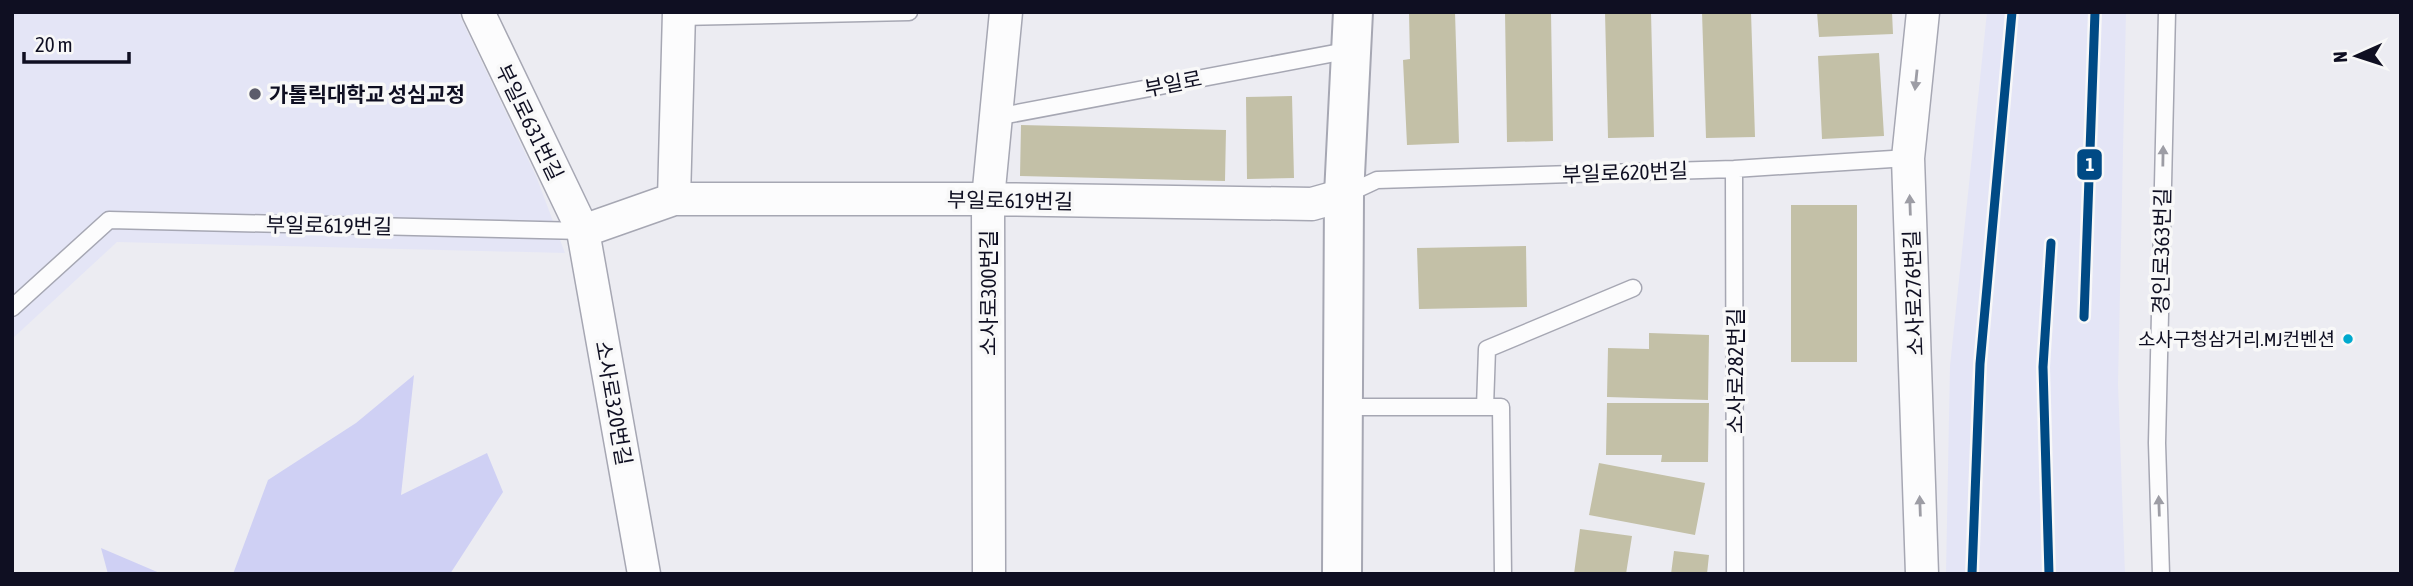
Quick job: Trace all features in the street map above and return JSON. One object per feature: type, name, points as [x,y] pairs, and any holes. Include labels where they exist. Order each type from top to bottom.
[{"type":"street","name":"부일로631번길","points":[[478,12],[583,231]]},
{"type":"street","name":"소사로300번길","points":[[989,574],[988,199],[1006,12]]},
{"type":"street","points":[[1342,574],[1344,195],[1353,12]]},
{"type":"street","name":"소사로276번길","points":[[1922,574],[1908,158],[1923,12]]},
{"type":"street","points":[[674,199],[679,15]]},
{"type":"street","name":"부일로619번길","points":[[583,231],[674,199],[988,199],[1312,204],[1344,195]]},
{"type":"street","name":"소사로320번길","points":[[583,231],[644,574]]},
{"type":"lane","points":[[679,15],[909,12]]},
{"type":"lane","name":"경인로363번길","points":[[2161,574],[2157,443],[2167,12]]},
{"type":"lane","name":"부일로","points":[[996,117],[1351,50]]},
{"type":"lane","name":"부일로620번길","points":[[1344,195],[1377,180],[1734,169],[1908,158]]},
{"type":"lane","name":"소사로282번길","points":[[1734,169],[1735,574]]},
{"type":"lane","name":"부일로619번길","points":[[12,308],[109,220],[583,231]]},
{"type":"lane","points":[[1485,407],[1486,349],[1633,288]]},
{"type":"lane","points":[[1343,407],[1501,407],[1503,574]]},
{"type":"shaded area","name":"가톨릭대학교 성심교정","points":[[12,12],[458,12],[536,176],[565,253],[117,242],[12,339]]},
{"type":"shaded area","points":[[1987,12],[2126,12],[2118,384],[2125,574],[1946,574],[1950,366]]},
{"type":"shaded area","points":[[414,375],[401,495],[487,453],[503,492],[450,574],[233,574],[268,480],[356,423]]},
{"type":"shaded area","points":[[101,548],[162,574],[108,574]]},
{"type":"building","points":[[1409,12],[1455,12],[1459,143],[1407,145],[1403,60],[1410,59]]},
{"type":"building","points":[[1505,12],[1551,12],[1553,141],[1507,142]]},
{"type":"building","points":[[1605,12],[1651,12],[1654,137],[1608,138]]},
{"type":"building","points":[[1702,12],[1751,12],[1755,137],[1706,138]]},
{"type":"building","points":[[1817,12],[1892,12],[1893,34],[1819,37]]},
{"type":"building","points":[[1879,53],[1884,136],[1822,139],[1818,56]]},
{"type":"building","points":[[1292,96],[1294,178],[1247,179],[1246,97]]},
{"type":"building","points":[[1021,125],[1226,130],[1225,181],[1020,176]]},
{"type":"building","points":[[1791,205],[1857,205],[1857,362],[1791,362]]},
{"type":"building","points":[[1526,246],[1527,307],[1419,309],[1417,248]]},
{"type":"building","points":[[1649,333],[1709,335],[1708,400],[1607,397],[1608,348],[1649,349]]},
{"type":"building","points":[[1607,403],[1709,403],[1708,462],[1661,462],[1662,455],[1606,455]]},
{"type":"building","points":[[1599,463],[1705,483],[1695,535],[1589,515]]},
{"type":"building","points":[[1580,529],[1632,536],[1626,574],[1574,574]]},
{"type":"building","points":[[1674,551],[1709,555],[1707,574],[1671,574]]},
{"type":"transit line","name":"1","points":[[1972,574],[1980,364],[2012,12]]},
{"type":"transit line","name":"1","points":[[2084,317],[2095,12]]},
{"type":"transit line","name":"1","points":[[2049,574],[2043,367],[2051,243]]},
{"type":"place","name":"가톨릭대학교 성심교정","points":[[255,94]]},
{"type":"place","name":"소사구청삼거리.MJ컨벤션","points":[[2348,339]]}]
